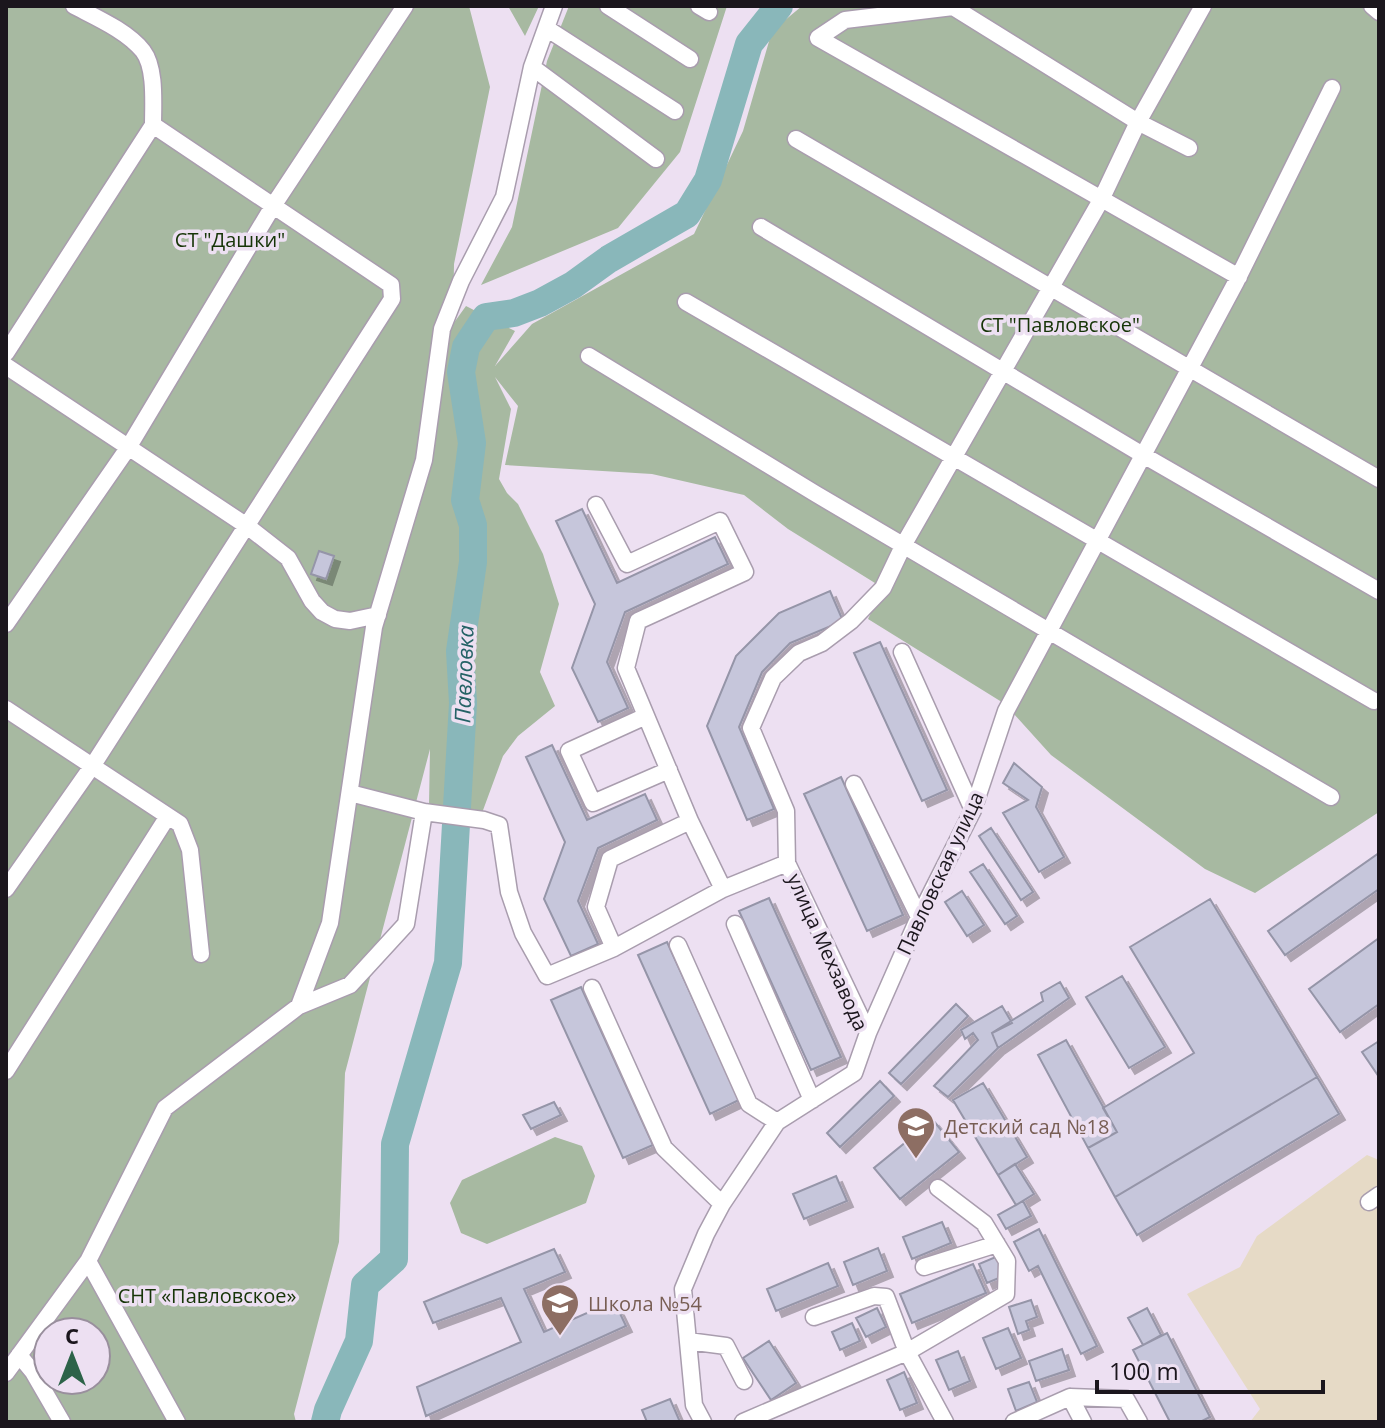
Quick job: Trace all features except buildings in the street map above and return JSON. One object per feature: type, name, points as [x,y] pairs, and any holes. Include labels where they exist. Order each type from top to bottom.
[{"type":"street","points":[[6,353],[153,125],[154,84],[144,53],[123,35],[74,6]]},
{"type":"street","points":[[6,624],[128,448],[273,206],[405,6]]},
{"type":"street","points":[[299,1006],[330,923],[378,615],[424,460],[442,329],[461,281],[504,197],[532,67],[554,6]]},
{"type":"street","points":[[608,6],[690,59]]},
{"type":"street","points":[[787,863],[786,811],[751,728],[773,678],[799,653],[822,643],[851,621],[883,588],[904,544],[1101,200],[1138,122],[1203,6]]},
{"type":"street","points":[[1372,6],[1379,12]]},
{"type":"street","points":[[1189,148],[1138,122],[953,7],[845,20],[818,38],[1239,277]]},
{"type":"street","points":[[546,28],[675,111]]},
{"type":"street","points":[[532,67],[656,159]]},
{"type":"street","name":"Павловская улица","points":[[868,1033],[919,917],[973,810],[1006,711],[1239,277],[1332,88]]},
{"type":"street","points":[[6,889],[93,765],[392,299],[391,285],[153,125]]},
{"type":"street","points":[[796,139],[1379,479]]},
{"type":"street","points":[[761,227],[1002,372],[1379,591]]},
{"type":"street","points":[[686,302],[1374,701]]},
{"type":"street","points":[[589,356],[816,494],[1331,797]]},
{"type":"street","points":[[6,366],[247,526],[288,558],[312,601],[322,612],[335,619],[350,621],[378,615]]},
{"type":"street","points":[[596,505],[627,564],[720,521],[745,572],[638,621],[626,668],[690,821],[723,889]]},
{"type":"street","points":[[902,652],[973,810]]},
{"type":"street","points":[[6,709],[180,824],[190,850],[201,954]]},
{"type":"street","points":[[646,716],[569,751],[593,803],[669,770]]},
{"type":"street","points":[[854,784],[919,917]]},
{"type":"street","points":[[6,1373],[88,1261],[165,1108],[299,1006],[350,985],[406,924],[424,812],[350,793]]},
{"type":"street","name":"улица Мехзавода","points":[[424,812],[499,825],[509,892],[523,933],[547,976],[614,948],[723,889],[787,863],[868,1033],[854,1073],[777,1122],[722,1204],[683,1289],[694,1405],[703,1422]]},
{"type":"street","points":[[6,1071],[168,816]]},
{"type":"street","points":[[614,948],[596,907],[610,859],[690,821]]},
{"type":"street","points":[[735,924],[812,1100]]},
{"type":"street","points":[[678,945],[749,1104],[777,1122]]},
{"type":"street","points":[[592,988],[664,1148],[722,1204]]},
{"type":"street","points":[[743,1422],[907,1352],[1006,1294],[1007,1261],[984,1223],[938,1188]]},
{"type":"street","points":[[924,1267],[997,1244]]},
{"type":"street","points":[[88,1261],[177,1422]]},
{"type":"street","points":[[814,1317],[874,1296],[886,1297],[907,1352],[945,1422]]},
{"type":"street","points":[[688,1341],[726,1346],[744,1381]]},
{"type":"street","points":[[19,1355],[33,1372],[62,1422]]},
{"type":"street","points":[[1070,1397],[1083,1422]]},
{"type":"street","points":[[1014,1422],[1070,1397],[1126,1399],[1139,1422]]},
{"type":"shaded area","points":[[1367,1155],[1379,1160],[1379,1422],[1250,1422],[1260,1409],[1187,1294],[1240,1267],[1257,1236]]},
{"type":"green space","points":[[6,6],[469,6],[490,87],[454,264],[453,324],[466,306],[515,331],[495,366],[532,324],[694,234],[743,131],[772,31],[802,6],[1370,6],[1379,14],[1379,812],[1255,893],[1205,869],[1051,755],[1005,704],[868,619],[883,588],[788,529],[744,495],[652,474],[505,465],[518,406],[495,377],[511,409],[499,479],[518,504],[543,554],[559,604],[540,672],[555,706],[518,736],[503,756],[482,813],[429,805],[430,749],[345,1073],[339,1242],[294,1414],[296,1422],[6,1422]]},
{"type":"green space","points":[[508,6],[539,6],[525,36]]},
{"type":"green space","points":[[569,6],[727,6],[680,152],[618,228],[481,285],[512,227],[547,61]]},
{"type":"green space","points":[[555,1137],[582,1146],[595,1176],[586,1203],[487,1244],[461,1233],[450,1203],[462,1180]]},
{"type":"waterway","name":"Павловка","points":[[325,1422],[359,1341],[365,1285],[394,1259],[395,1144],[448,963],[463,703],[460,651],[473,562],[473,525],[465,500],[472,443],[461,372],[466,347],[486,317],[514,313],[540,303],[687,214],[708,180],[749,44],[779,6]]},
{"type":"place","name":"Детский сад №18","points":[[916,1160]]},
{"type":"place","name":"Школа №54","points":[[560,1337]]},
{"type":"park label","name":"СТ \"Дашки\"","points":[[230,239]]},
{"type":"park label","name":"СТ \"Павловское\"","points":[[1060,324]]},
{"type":"park label","name":"СНТ «Павловское»","points":[[207,1295]]}]
